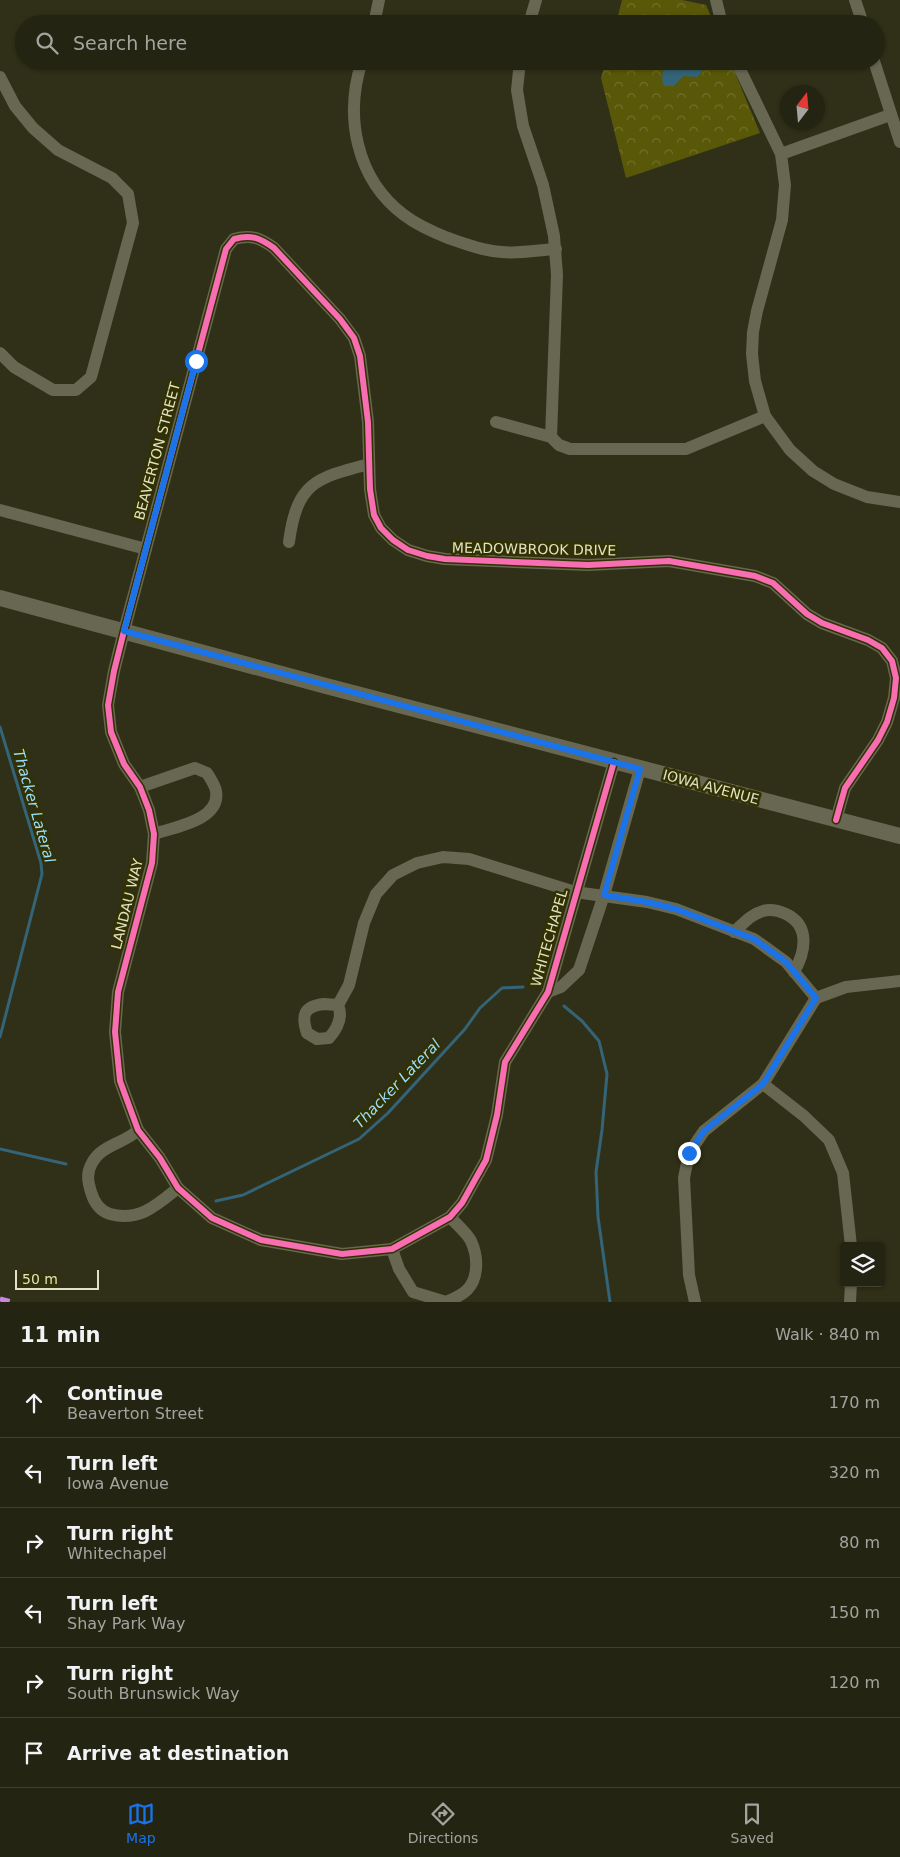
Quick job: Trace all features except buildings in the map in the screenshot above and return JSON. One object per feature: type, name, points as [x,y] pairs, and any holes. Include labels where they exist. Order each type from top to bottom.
[{"type":"street","points":[[376,15],[379,0]]},
{"type":"street","points":[[532,15],[536,0]]},
{"type":"street","points":[[716,0],[720,15]]},
{"type":"street","points":[[855,0],[859,15]]},
{"type":"street","points":[[360,70],[354,95],[354,127],[363,164],[378,189],[389,202],[404,215],[430,230],[482,249],[504,253],[556,249]]},
{"type":"street","points":[[519,70],[517,90],[523,126],[542,185],[556,249],[557,275],[551,437]]},
{"type":"street","points":[[740,70],[781,154],[785,185],[782,220],[757,310],[753,332],[752,354],[755,381],[765,416],[790,450],[813,471],[834,484],[867,496],[900,502]]},
{"type":"street","points":[[877,70],[900,142]]},
{"type":"street","points":[[0,77],[15,106],[33,128],[58,150],[112,178],[128,194],[133,223],[91,377],[76,390],[53,390],[14,367],[0,353]]},
{"type":"street","points":[[781,154],[890,115]]},
{"type":"street","name":"MEADOWBROOK DRIVE","points":[[226,249],[234,239],[243,236],[254,236],[263,240],[274,248],[340,319],[354,338],[360,356],[368,422],[369,464],[374,515],[381,528],[393,540],[408,550],[445,559],[578,565],[669,561],[755,576],[773,583],[806,614],[814,619],[868,640],[882,648],[892,661],[896,678],[894,698],[887,722],[878,740],[845,788],[836,820]]},
{"type":"street","name":"BEAVERTON STREET","points":[[124,631],[226,249]]},
{"type":"street","points":[[496,422],[551,437],[559,445],[570,449],[686,449],[765,416]]},
{"type":"street","points":[[289,542],[291,525],[302,497],[313,484],[332,474],[369,464]]},
{"type":"street","points":[[0,510],[146,549]]},
{"type":"street","name":"IOWA AVENUE","points":[[0,598],[640,769],[900,836]]},
{"type":"street","name":"LANDAU WAY","points":[[124,631],[108,705],[111,732],[124,764],[140,787],[149,810],[154,834],[152,863],[118,992],[115,1032],[120,1081],[138,1130]]},
{"type":"street","name":"WHITECHAPEL","points":[[392,1249],[450,1217],[462,1203],[486,1160],[497,1115],[506,1062],[548,992],[614,762]]},
{"type":"street","points":[[140,787],[195,768],[207,773],[216,790],[215,804],[205,817],[154,834]]},
{"type":"street","name":"WHITECHAPEL","points":[[548,992],[561,987],[579,970],[604,895],[640,769]]},
{"type":"street","points":[[338,1005],[349,985],[364,923],[376,894],[393,875],[417,864],[443,857],[469,859],[576,892],[647,902],[676,909],[754,939],[786,962],[816,998]]},
{"type":"street","points":[[734,932],[747,919],[764,910],[774,910],[790,916],[800,926],[804,942],[802,956],[794,972]]},
{"type":"street","points":[[695,1302],[690,1275],[684,1178],[689,1153],[704,1131],[763,1084],[816,998],[846,987],[900,981]]},
{"type":"street","points":[[763,1084],[804,1116],[829,1140],[843,1173],[851,1242]]},
{"type":"street","points":[[178,1188],[159,1204],[139,1215],[122,1217],[104,1212],[94,1200],[88,1178],[91,1164],[96,1157],[116,1142],[133,1136],[138,1130],[160,1158],[178,1188],[212,1218],[261,1240],[342,1254],[392,1249],[399,1268],[413,1292],[446,1302],[467,1290],[475,1276],[476,1259],[470,1240],[450,1217]]},
{"type":"street","points":[[850,1302],[851,1287]]},
{"type":"green space","points":[[622,0],[682,0],[706,5],[710,15],[618,15]]},
{"type":"green space","points":[[603,70],[734,70],[760,133],[626,178],[601,78]]},
{"type":"water","points":[[664,70],[701,70],[702,72],[697,77],[683,76],[674,86],[664,86]]},
{"type":"waterway","name":"Thacker Lateral","points":[[0,727],[41,863],[42,874],[0,1037]]},
{"type":"waterway","name":"Thacker Lateral","points":[[216,1201],[243,1195],[359,1139],[388,1113],[465,1029],[480,1008],[502,988],[523,987]]},
{"type":"waterway","name":"Thacker Lateral","points":[[564,1006],[582,1021],[599,1041],[607,1074],[596,1172],[598,1217],[610,1302]]},
{"type":"waterway","name":"Thacker Lateral","points":[[0,1149],[66,1164]]},
{"type":"marked path","points":[[0,1299],[12,1302]]},
{"type":"cycle path","points":[[614,762],[548,992],[505,1062],[497,1115],[486,1160],[462,1203],[450,1217],[392,1249],[342,1254],[261,1240],[212,1218],[178,1188],[160,1158],[138,1130],[120,1081],[115,1032],[118,992],[152,863],[154,834],[149,810],[140,787],[124,764],[111,732],[108,705],[124,631],[226,249],[234,239],[255,238],[274,248],[340,319],[354,338],[360,356],[368,422],[370,489],[374,515],[381,528],[393,540],[408,550],[445,559],[588,565],[669,561],[755,576],[773,583],[807,614],[822,623],[868,640],[882,648],[892,661],[896,678],[894,698],[887,722],[878,740],[845,788],[836,820]]},
{"type":"route","points":[[196,361],[124,631],[640,769],[604,895],[676,909],[754,939],[786,962],[816,998],[763,1084],[704,1131],[689,1153]]}]
